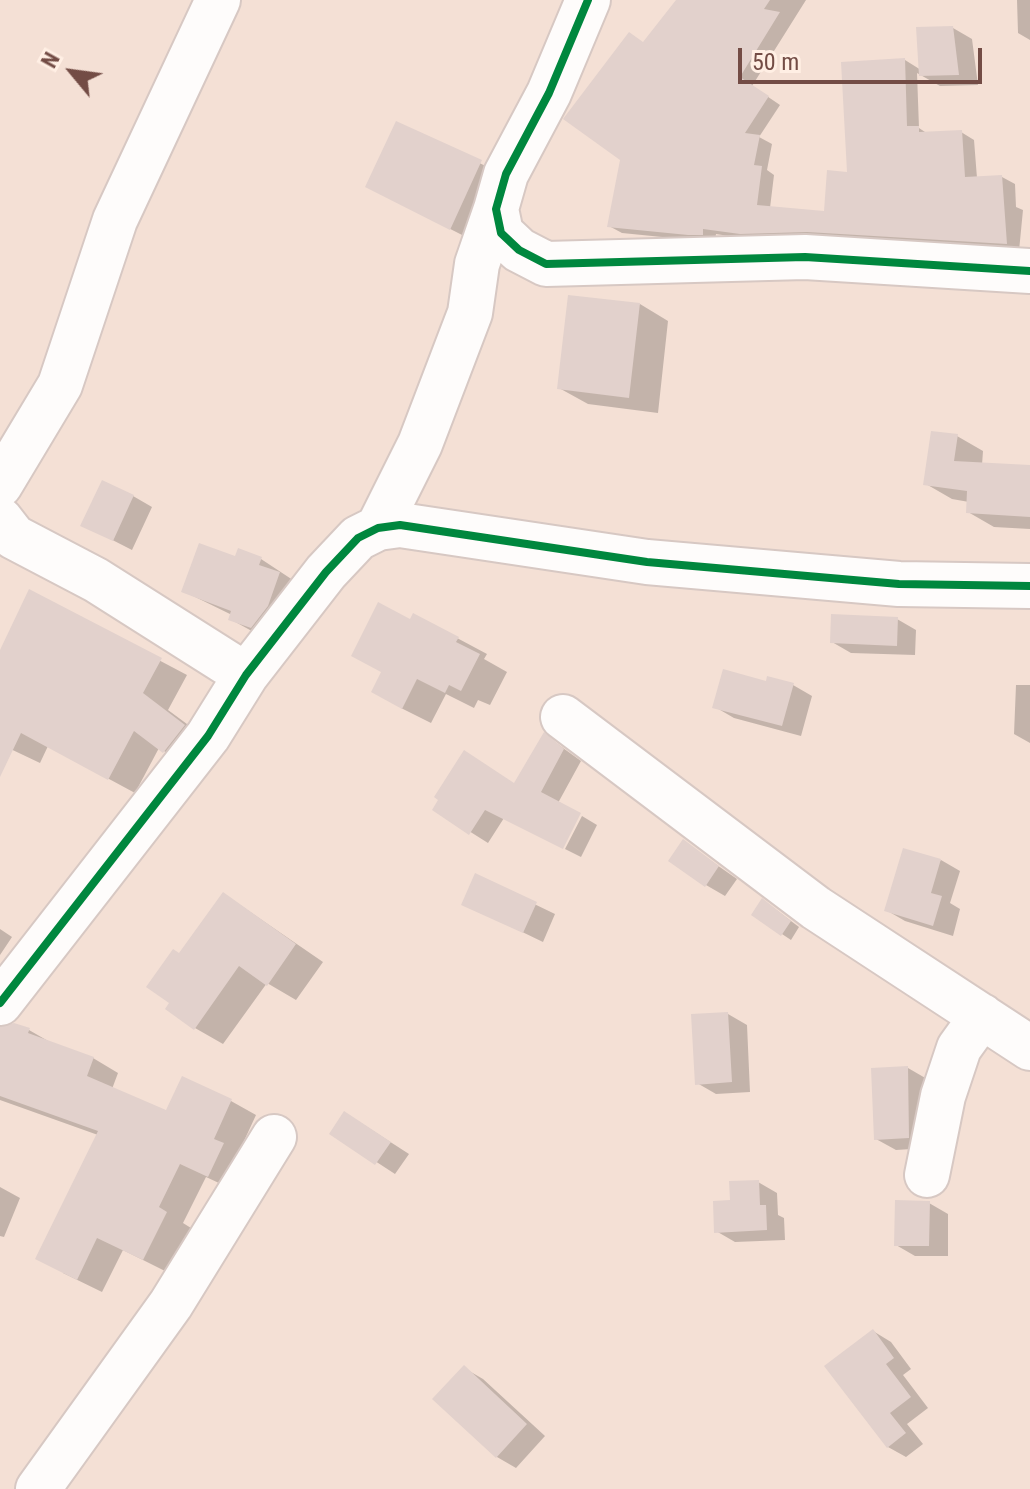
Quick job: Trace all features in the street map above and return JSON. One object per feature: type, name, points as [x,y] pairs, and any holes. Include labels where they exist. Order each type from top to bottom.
[{"type":"street","points":[[0,485],[60,385],[115,220],[218,0]]},
{"type":"street","points":[[378,528],[420,444],[470,313],[477,264],[506,174],[549,93],[588,0]]},
{"type":"street","points":[[496,209],[501,233],[519,250],[546,264],[805,257],[1030,271]]},
{"type":"street","points":[[0,519],[14,537],[96,580],[246,675]]},
{"type":"street","points":[[0,1003],[208,736],[246,675],[326,572],[358,538],[378,528],[400,525],[647,562],[899,584],[1030,586]]},
{"type":"street","points":[[563,717],[816,908],[1030,1048]]},
{"type":"street","points":[[927,1175],[943,1096],[959,1048],[982,1016]]},
{"type":"street","points":[[38,1489],[171,1304],[274,1137]]},
{"type":"shaded area","points":[[0,0],[1030,0],[1030,1489],[0,1489]]},
{"type":"building","points":[[676,0],[770,0],[764,9],[780,12],[740,77],[769,96],[745,133],[760,135],[754,165],[762,166],[757,205],[824,211],[827,170],[847,172],[841,62],[905,58],[907,126],[919,126],[919,132],[962,130],[965,177],[1002,175],[1007,244],[807,232],[740,234],[703,229],[703,235],[688,235],[607,227],[620,160],[563,119],[629,32],[643,42]]},
{"type":"building","points":[[953,26],[959,75],[919,76],[916,27]]},
{"type":"building","points":[[396,121],[482,160],[450,230],[365,187]]},
{"type":"building","points":[[568,295],[640,303],[629,398],[557,389]]},
{"type":"building","points":[[931,431],[958,434],[954,461],[1030,465],[1030,517],[966,513],[967,491],[923,485]]},
{"type":"building","points":[[102,480],[134,495],[113,541],[80,526]]},
{"type":"building","points":[[199,543],[235,556],[238,548],[262,557],[259,565],[280,572],[268,606],[251,628],[228,620],[231,611],[181,592]]},
{"type":"building","points":[[29,589],[162,658],[143,693],[185,725],[163,753],[134,731],[108,780],[21,733],[0,777],[0,650]]},
{"type":"building","points":[[378,602],[410,619],[413,613],[459,637],[456,642],[480,654],[461,691],[449,685],[445,693],[417,679],[402,709],[371,692],[381,672],[351,656]]},
{"type":"building","points":[[831,614],[898,617],[897,646],[830,643]]},
{"type":"building","points":[[723,669],[766,681],[767,676],[794,683],[782,726],[712,708]]},
{"type":"building","points":[[544,732],[564,749],[541,792],[581,813],[563,849],[485,810],[469,835],[432,810],[438,800],[434,797],[464,750],[514,783]]},
{"type":"building","points":[[683,839],[719,866],[705,887],[668,861]]},
{"type":"building","points":[[903,848],[941,859],[931,893],[942,896],[933,926],[884,911]]},
{"type":"building","points":[[475,873],[537,902],[523,933],[461,905]]},
{"type":"building","points":[[223,892],[296,944],[267,986],[239,966],[194,1030],[165,1009],[169,1003],[146,987],[173,949],[179,953]]},
{"type":"building","points":[[762,898],[791,921],[781,936],[751,915]]},
{"type":"building","points":[[728,1012],[732,1082],[695,1085],[691,1014]]},
{"type":"building","points":[[14,1023],[30,1028],[28,1033],[94,1057],[87,1076],[166,1110],[182,1076],[232,1099],[214,1139],[224,1143],[208,1177],[180,1164],[159,1207],[167,1212],[143,1260],[97,1238],[77,1280],[35,1259],[98,1131],[0,1096],[0,1027]]},
{"type":"building","points":[[908,1066],[909,1138],[874,1140],[871,1068]]},
{"type":"building","points":[[344,1111],[391,1142],[375,1165],[329,1134]]},
{"type":"building","points":[[759,1180],[760,1205],[766,1205],[767,1230],[714,1233],[713,1201],[730,1200],[729,1181]]},
{"type":"building","points":[[895,1200],[930,1201],[929,1246],[894,1246]]},
{"type":"building","points":[[873,1329],[894,1358],[886,1364],[911,1397],[890,1413],[906,1433],[887,1448],[824,1366]]},
{"type":"building","points":[[464,1365],[527,1424],[496,1458],[432,1399]]},
{"type":"cycle path","points":[[588,0],[549,93],[506,174],[496,209],[501,233],[519,250],[546,264],[805,257],[1030,271]]},
{"type":"cycle path","points":[[0,1003],[208,736],[246,675],[326,572],[358,538],[378,528],[400,525],[647,562],[899,584],[1030,586]]}]
